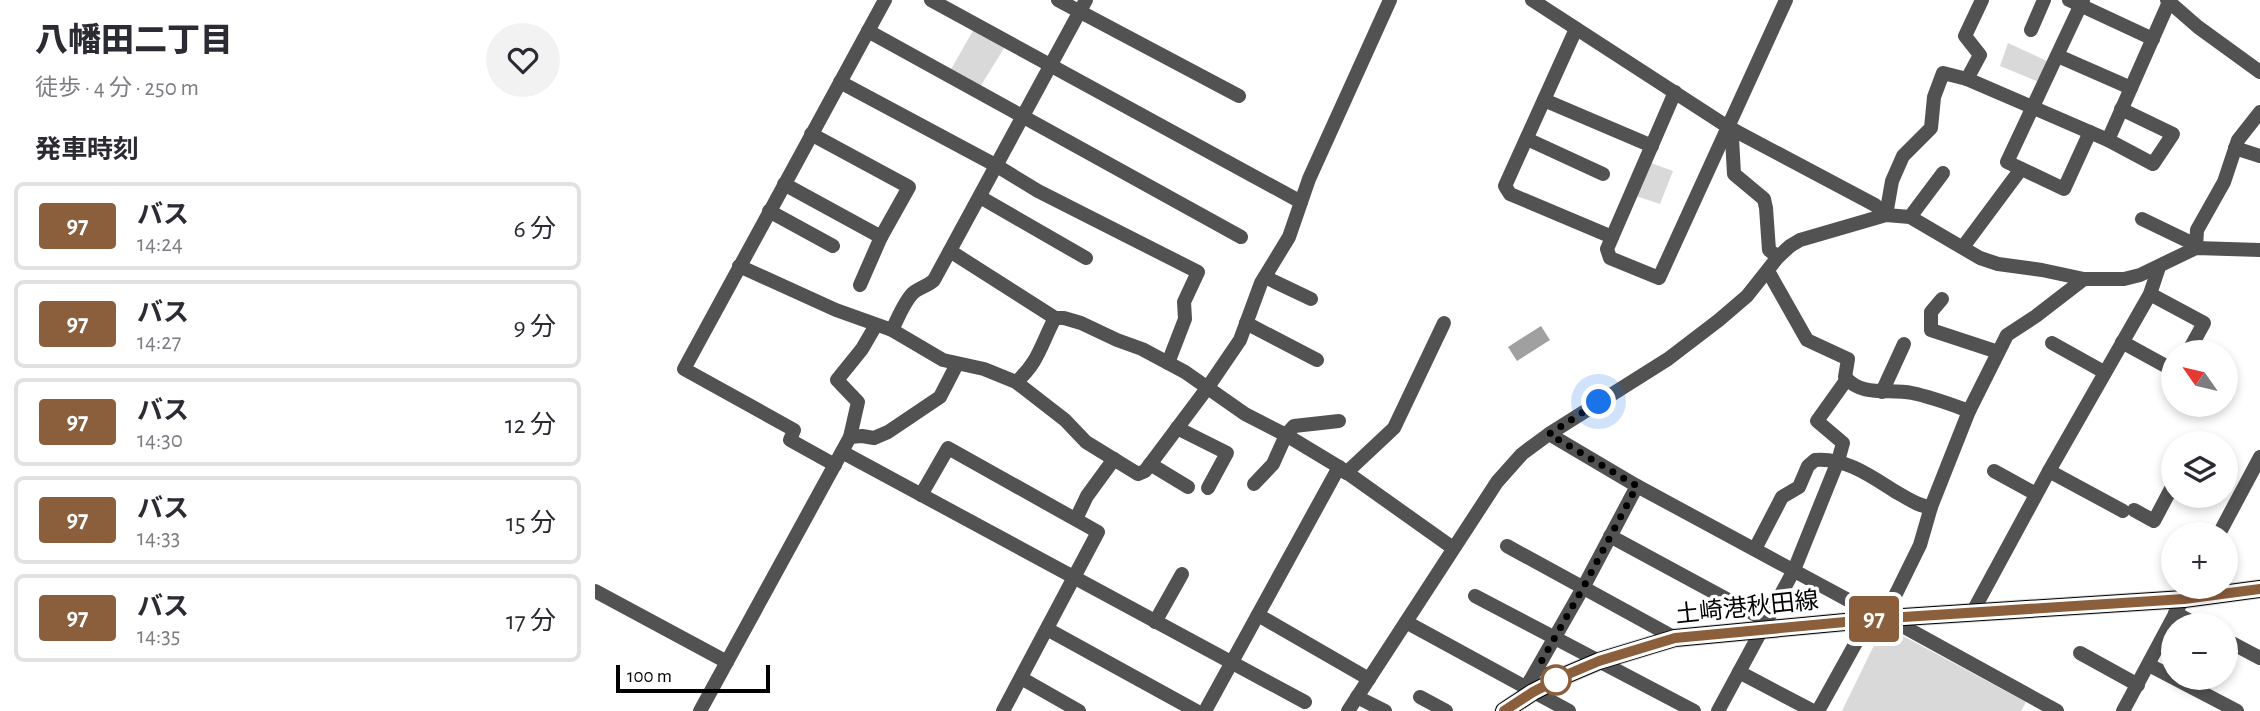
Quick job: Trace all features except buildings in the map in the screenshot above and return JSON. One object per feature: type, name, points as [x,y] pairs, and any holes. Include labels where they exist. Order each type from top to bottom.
[{"type":"main road","name":"土崎港秋田線","points":[[2238,592],[2260,589]]},
{"type":"main road","name":"土崎港秋田線","points":[[1504,711],[1530,689],[1599,661],[1675,638],[1764,626],[2183,599]]},
{"type":"street","points":[[885,0],[684,369],[794,430],[790,440],[921,495],[1305,702]]},
{"type":"street","points":[[932,0],[1301,202]]},
{"type":"street","points":[[1058,0],[1083,6],[1239,96]]},
{"type":"street","points":[[739,266],[836,310],[892,330],[931,353],[957,364],[984,369],[1016,382],[1065,420],[1086,442],[1138,474],[1146,471],[1240,340],[1265,277],[1289,237],[1309,179],[1390,0]]},
{"type":"street","points":[[1532,0],[1731,129],[1875,205],[1887,215]]},
{"type":"street","points":[[1675,92],[1608,249],[1611,258],[1659,278],[1731,129],[1786,0]]},
{"type":"street","points":[[1967,79],[1980,55],[1965,36],[1982,0]]},
{"type":"street","points":[[2031,30],[2044,0]]},
{"type":"street","points":[[2108,140],[2168,1],[2198,27],[2260,72]]},
{"type":"street","points":[[2090,132],[2064,189],[2007,162],[2058,56],[2077,2],[2153,39]]},
{"type":"street","points":[[892,330],[911,295],[934,280],[1083,6]]},
{"type":"street","points":[[1576,29],[1505,186],[1510,194],[1612,237]]},
{"type":"street","points":[[868,31],[1241,237]]},
{"type":"street","points":[[2058,56],[2131,88]]},
{"type":"street","points":[[1887,215],[1892,181],[1903,156],[1931,128],[1934,97],[1943,73],[1967,79],[2034,107],[2108,140],[2153,164],[2173,134],[2121,109]]},
{"type":"street","points":[[840,82],[997,166],[1038,191],[1198,272],[1184,302],[1185,319],[1168,363]]},
{"type":"street","points":[[1544,100],[1652,146]]},
{"type":"street","points":[[2196,246],[2197,230],[2224,182],[2238,140],[2260,112]]},
{"type":"street","points":[[1731,129],[1734,174],[1763,199],[1769,250],[1778,257]]},
{"type":"street","points":[[811,134],[909,187],[881,237],[860,285]]},
{"type":"street","points":[[1527,139],[1603,174]]},
{"type":"street","points":[[2235,148],[2260,156]]},
{"type":"street","points":[[1963,247],[2021,169]]},
{"type":"street","points":[[1910,217],[1943,173]]},
{"type":"street","points":[[783,184],[881,237]]},
{"type":"street","points":[[979,197],[1086,258]]},
{"type":"street","points":[[769,211],[833,246]]},
{"type":"street","points":[[1348,711],[1497,482],[1522,454],[1668,359],[1747,296],[1778,257],[1800,240],[1887,215],[1910,217],[1980,258],[1998,264],[2084,279],[2124,279],[2159,267],[2196,246]]},
{"type":"street","points":[[2143,219],[2196,246],[2260,250]]},
{"type":"street","points":[[950,251],[1055,318],[1081,323],[1168,363],[1245,414],[1286,435],[1342,470],[1453,548]]},
{"type":"street","points":[[1972,613],[2104,372],[2150,294],[2159,267]]},
{"type":"street","points":[[1768,271],[1807,340],[1848,359],[1845,376],[1853,385],[1882,393],[1907,392],[1969,411]]},
{"type":"street","points":[[1265,277],[1311,299]]},
{"type":"street","points":[[1888,618],[1889,608],[1920,545],[1931,506],[1969,411],[2007,335],[2084,279]]},
{"type":"street","points":[[2150,294],[2204,323],[2195,340]]},
{"type":"street","points":[[1943,299],[1931,312],[1931,330],[1998,352]]},
{"type":"street","points":[[1016,382],[1039,355],[1055,318]]},
{"type":"street","points":[[1246,323],[1317,360]]},
{"type":"street","points":[[1205,711],[1342,470],[1394,428],[1444,323]]},
{"type":"street","points":[[700,711],[850,437],[858,402],[837,380],[877,325]]},
{"type":"street","points":[[2122,342],[2161,363]]},
{"type":"street","points":[[2052,343],[2104,372]]},
{"type":"street","points":[[1882,393],[1904,344]]},
{"type":"street","points":[[850,437],[874,438],[888,432],[930,404],[940,397],[957,364]]},
{"type":"street","points":[[1717,711],[1794,570],[1838,461],[1843,443],[1817,421],[1847,379]]},
{"type":"street","points":[[1254,484],[1273,464],[1286,435],[1294,426],[1339,421]]},
{"type":"street","points":[[1177,428],[1227,453],[1208,488]]},
{"type":"street","points":[[1549,434],[1637,486],[1861,607],[1888,618],[2057,711]]},
{"type":"street","points":[[921,495],[948,448],[1098,532],[1003,711]]},
{"type":"street","points":[[2238,488],[2260,457]]},
{"type":"street","points":[[1076,519],[1087,496],[1114,458]]},
{"type":"street","points":[[1755,549],[1782,496],[1799,487],[1808,466],[1815,460],[1838,461],[1910,500],[1925,507],[1931,506]]},
{"type":"street","points":[[1150,464],[1188,487]]},
{"type":"street","points":[[1994,471],[2036,494]]},
{"type":"street","points":[[2049,471],[2128,511],[2154,521],[2161,508]]},
{"type":"street","points":[[1530,689],[1554,638],[1637,486]]},
{"type":"street","points":[[1610,536],[1764,626]]},
{"type":"street","points":[[1507,546],[1675,638]]},
{"type":"street","points":[[1155,622],[1182,574]]},
{"type":"street","points":[[595,591],[727,662]]},
{"type":"street","points":[[1475,596],[1694,711]]},
{"type":"street","points":[[2123,711],[2183,599]]},
{"type":"street","points":[[1258,615],[1369,679]]},
{"type":"street","points":[[1406,622],[1569,711]]},
{"type":"street","points":[[1048,629],[1196,711]]},
{"type":"street","points":[[1739,672],[1816,711],[1858,639]]},
{"type":"street","points":[[2238,646],[2260,658]]},
{"type":"street","points":[[2080,653],[2138,685]]},
{"type":"street","points":[[2150,664],[2232,710]]},
{"type":"street","points":[[1021,678],[1079,711]]},
{"type":"street","points":[[1357,697],[1385,711]]},
{"type":"street","points":[[1420,697],[1446,711]]},
{"type":"shaded area","points":[[974,29],[1006,45],[980,87],[950,71]]},
{"type":"shaded area","points":[[2008,43],[2049,62],[2039,82],[2000,66]]},
{"type":"shaded area","points":[[1651,163],[1673,171],[1660,204],[1636,196]]},
{"type":"shaded area","points":[[1541,326],[1550,340],[1517,361],[1508,347]]},
{"type":"shaded area","points":[[1892,630],[2026,702],[2021,711],[1842,711],[1879,635]]},
{"type":"bus line","name":"97","points":[[1504,711],[1566,675],[1599,661],[1675,638],[1888,618],[2184,599],[2260,589]]},
{"type":"route","points":[[1556,680],[1541,662],[1637,486],[1549,434],[1599,402]]}]
